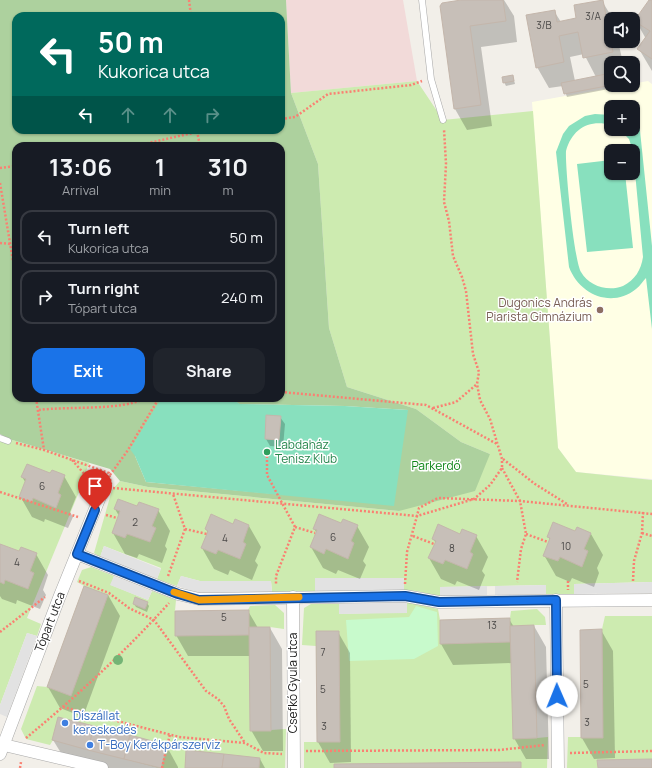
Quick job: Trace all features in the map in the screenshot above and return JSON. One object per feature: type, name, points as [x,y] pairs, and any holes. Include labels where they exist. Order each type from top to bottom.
[{"type":"street","name":"Tópart utca","points":[[1,748],[67,577],[101,495]]},
{"type":"street","points":[[77,554],[178,594],[199,600],[405,596],[439,602],[652,600]]},
{"type":"street","name":"Csefkó Gyula utca","points":[[293,598],[294,768]]},
{"type":"street","points":[[556,600],[558,768]]},
{"type":"street","points":[[1,748],[102,768]]},
{"type":"lane","points":[[422,0],[431,79],[443,120]]},
{"type":"lane","points":[[0,438],[8,441]]},
{"type":"path","points":[[189,0],[190,12]]},
{"type":"path","points":[[285,118],[295,117],[328,94],[411,85],[431,79]]},
{"type":"path","points":[[443,120],[446,164],[444,202],[449,221],[453,256],[466,291],[473,354],[479,372],[477,384],[480,400],[490,419],[502,459],[502,468],[520,501],[526,534],[518,561],[517,582]]},
{"type":"path","points":[[152,142],[185,134]]},
{"type":"path","points":[[0,168],[12,166]]},
{"type":"path","points":[[0,183],[12,251]]},
{"type":"path","points":[[0,243],[11,244]]},
{"type":"path","points":[[432,409],[456,402],[477,384]]},
{"type":"path","points":[[285,392],[426,405],[497,444]]},
{"type":"path","points":[[37,402],[44,450]]},
{"type":"path","points":[[38,410],[98,407],[139,402]]},
{"type":"path","points":[[110,476],[128,450],[157,402]]},
{"type":"path","points":[[8,441],[44,450],[109,473],[112,488],[417,516],[474,499],[490,485],[502,468]]},
{"type":"path","points":[[268,452],[267,476],[295,527],[316,533]]},
{"type":"path","points":[[71,459],[87,477],[91,487],[101,495]]},
{"type":"path","points":[[502,459],[535,484],[567,505]]},
{"type":"path","points":[[0,492],[33,504],[41,504],[90,522]]},
{"type":"path","points":[[164,588],[185,529],[172,494]]},
{"type":"path","points":[[405,596],[407,552],[413,536],[419,508],[438,498],[520,501],[652,514]]},
{"type":"path","points":[[633,580],[635,551],[642,533],[643,512]]},
{"type":"path","points":[[102,514],[117,518]]},
{"type":"path","points":[[276,598],[276,576],[295,527]]},
{"type":"path","points":[[185,529],[207,534]]},
{"type":"path","points":[[642,533],[652,536]]},
{"type":"path","points":[[526,534],[548,542]]},
{"type":"path","points":[[413,536],[434,544]]},
{"type":"path","points":[[67,577],[109,593],[129,608],[154,620],[206,691],[218,699],[224,706],[229,719],[245,743]]},
{"type":"path","points":[[25,739],[63,707],[154,620],[178,594]]},
{"type":"path","points":[[0,632],[48,595],[59,598]]},
{"type":"path","points":[[63,707],[179,737],[245,743],[264,753],[294,755],[305,751],[558,749],[652,752]]},
{"type":"path","points":[[162,768],[170,734]]},
{"type":"shaded area","points":[[286,0],[403,0],[417,81],[291,93]]},
{"type":"shaded area","name":"Dugonics András Piarista Gimnázium","points":[[648,81],[652,84],[652,479],[576,472],[558,448],[532,102],[604,89],[604,92],[640,92],[640,82]]},
{"type":"shaded area","points":[[104,546],[161,569],[157,579],[100,557]]},
{"type":"shaded area","points":[[114,576],[152,591],[148,600],[110,585]]},
{"type":"shaded area","points":[[181,576],[200,581],[271,581],[272,592],[199,593],[177,586]]},
{"type":"shaded area","points":[[315,578],[404,578],[404,590],[315,591]]},
{"type":"shaded area","points":[[652,582],[652,593],[574,594],[574,584]]},
{"type":"shaded area","points":[[546,585],[546,594],[495,595],[495,586]]},
{"type":"shaded area","points":[[487,586],[487,595],[440,597],[440,587]]},
{"type":"shaded area","points":[[407,602],[407,613],[339,614],[339,604]]},
{"type":"shaded area","points":[[27,633],[37,636],[7,717],[0,714],[0,705]]},
{"type":"green space","name":"Parkerdő","points":[[0,0],[286,0],[291,93],[318,164],[329,328],[347,387],[416,409],[461,442],[490,454],[475,491],[399,511],[148,487],[120,481],[110,469],[9,439],[0,434]]},
{"type":"green space","points":[[417,81],[443,120],[533,111],[558,448],[576,472],[652,480],[652,582],[574,584],[574,594],[546,594],[546,585],[440,587],[440,597],[417,591],[404,590],[403,578],[315,579],[315,591],[272,592],[271,581],[200,581],[181,576],[177,586],[157,579],[161,568],[104,546],[100,557],[94,553],[112,490],[120,481],[148,487],[399,511],[490,454],[461,442],[416,409],[347,387],[329,328],[318,164],[291,93]]},
{"type":"green space","points":[[595,114],[604,115],[604,123],[596,123],[582,128],[572,137],[566,151],[570,213],[578,264],[584,277],[594,284],[605,288],[617,288],[627,284],[634,278],[641,266],[643,257],[636,180],[640,180],[640,144],[631,144],[626,136],[640,136],[640,131],[652,246],[652,329],[646,278],[637,288],[626,295],[616,298],[606,298],[597,296],[580,285],[569,267],[556,152],[563,134],[569,126],[585,116]]},
{"type":"green space","points":[[604,161],[604,180],[626,180],[633,248],[587,252],[577,164]]},
{"type":"green space","name":"Labdaház Tenisz Klub","points":[[159,402],[237,402],[240,404],[345,406],[408,410],[394,506],[146,482],[135,456],[130,449]]},
{"type":"green space","points":[[9,439],[89,463],[79,492],[27,618],[41,624],[37,636],[27,633],[0,705],[0,442]]},
{"type":"green space","points":[[91,567],[114,576],[111,585],[148,600],[152,591],[176,600],[175,611],[248,610],[250,606],[275,605],[284,613],[284,629],[270,627],[271,730],[286,729],[285,768],[159,768],[53,740],[50,745],[26,739],[21,729],[37,686],[47,687],[84,586],[77,582],[82,570]]},
{"type":"green space","points":[[407,602],[438,609],[440,620],[510,618],[511,611],[537,609],[545,617],[546,625],[534,625],[537,738],[548,737],[547,768],[304,768],[304,742],[317,742],[316,646],[302,645],[304,608],[311,604],[339,604],[340,614],[407,612]]},
{"type":"green space","points":[[416,606],[437,612],[438,646],[414,659],[349,661],[346,620],[409,617]]},
{"type":"green space","points":[[605,616],[652,616],[652,759],[597,760],[598,768],[567,768],[568,737],[603,737],[602,629]]},
{"type":"building","points":[[461,0],[503,0],[506,21],[470,26],[481,105],[454,109],[440,6],[442,3]]},
{"type":"building","points":[[603,0],[605,12],[604,12],[604,48],[612,48],[613,52],[583,58],[578,32],[559,36],[564,62],[536,68],[526,15],[555,10],[557,22],[576,18],[574,5]]},
{"type":"building","points":[[649,0],[652,0],[652,59],[637,49],[640,48],[640,45],[650,31],[640,25],[640,13]]},
{"type":"building","points":[[604,74],[604,86],[564,94],[561,83]]},
{"type":"building","points":[[513,75],[514,81],[503,83],[502,77]]},
{"type":"building","points":[[266,415],[281,416],[279,440],[265,439]]},
{"type":"building","points":[[27,464],[50,473],[52,470],[65,475],[58,493],[61,495],[56,508],[33,498],[32,502],[19,497],[26,479],[21,477]]},
{"type":"building","points":[[118,499],[137,506],[139,502],[159,509],[152,526],[156,528],[150,542],[127,534],[125,538],[112,533],[120,511],[114,509]]},
{"type":"building","points":[[211,514],[233,524],[235,519],[249,525],[243,542],[246,544],[240,559],[218,550],[216,554],[201,548],[208,531],[205,529]]},
{"type":"building","points":[[319,514],[341,523],[343,519],[358,525],[351,541],[354,543],[348,559],[326,549],[324,554],[310,547],[317,530],[313,529]]},
{"type":"building","points":[[553,522],[575,531],[577,527],[591,533],[584,549],[588,551],[582,567],[560,557],[558,561],[543,556],[550,538],[547,537]]},
{"type":"building","points":[[438,524],[460,534],[462,529],[477,535],[470,552],[473,554],[467,569],[445,560],[443,564],[428,558],[436,541],[432,539]]},
{"type":"building","points":[[0,544],[19,551],[21,547],[37,553],[30,571],[34,573],[28,589],[5,580],[4,584],[0,582]]},
{"type":"building","points":[[84,586],[108,595],[71,696],[47,687]]},
{"type":"building","points":[[135,597],[148,602],[145,609],[133,604]]},
{"type":"building","points":[[249,610],[249,635],[175,636],[175,611]]},
{"type":"building","points":[[510,618],[510,642],[440,644],[440,620]]},
{"type":"building","points":[[534,625],[537,738],[513,739],[510,626]]},
{"type":"building","points":[[249,627],[270,627],[271,731],[250,731]]},
{"type":"building","points":[[602,629],[603,738],[581,738],[580,630]]},
{"type":"building","points":[[316,631],[339,631],[340,742],[317,742]]},
{"type":"building","points":[[58,717],[94,726],[88,750],[52,740]]},
{"type":"building","points":[[94,726],[130,735],[124,759],[88,750]]},
{"type":"building","points":[[130,735],[167,745],[161,768],[124,759]]},
{"type":"building","points":[[186,750],[224,754],[222,768],[185,768]]},
{"type":"building","points":[[224,754],[260,758],[259,768],[222,768]]},
{"type":"building","points":[[652,759],[652,768],[598,768],[597,760]]},
{"type":"building","points":[[521,762],[521,768],[334,768],[334,764]]},
{"type":"slow traffic","points":[[174,592],[199,600],[299,597]]},
{"type":"place","name":"Dugonics András Piarista Gimnázium","points":[[600,310]]},
{"type":"place","name":"Labdaház Tenisz Klub","points":[[267,452]]},
{"type":"place","name":"Díszállat kereskedés","points":[[65,723]]},
{"type":"place","name":"T-Boy Kerékpárszerviz","points":[[90,745]]},
{"type":"route","points":[[95,510],[77,554],[178,594],[199,600],[405,596],[439,602],[556,600],[557,696]]}]
